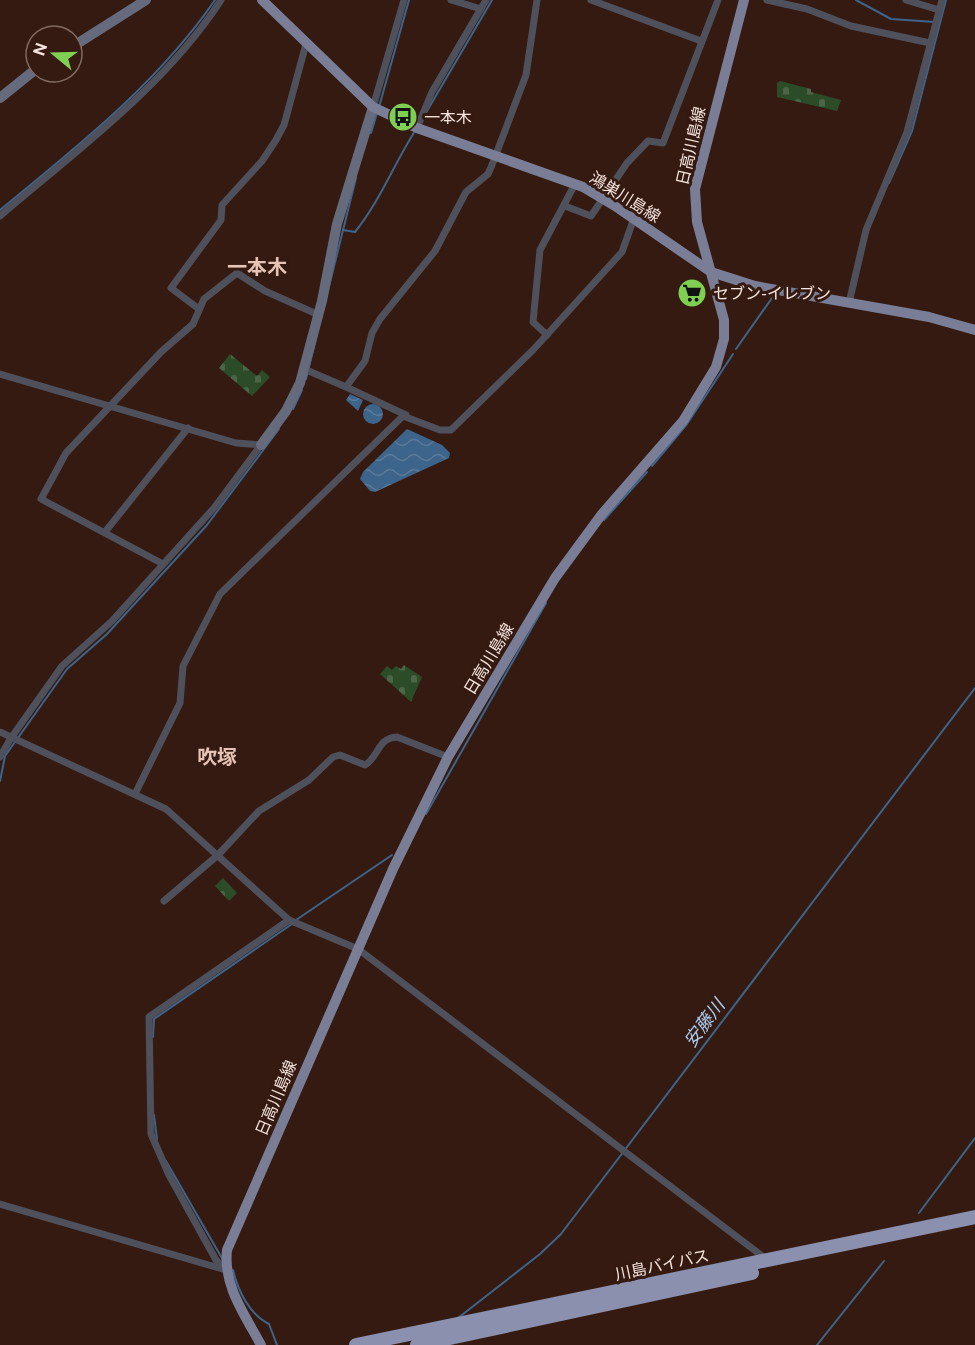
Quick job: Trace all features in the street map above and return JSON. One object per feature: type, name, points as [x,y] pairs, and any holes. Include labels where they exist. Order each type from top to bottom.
[{"type":"highway","name":"川島バイパス","points":[[417,1345],[449,1326],[975,1217]]},
{"type":"highway","name":"川島バイパス","points":[[356,1345],[427,1337],[975,1226]]},
{"type":"main road","name":"鴻巣川島線","points":[[262,0],[373,107],[417,128],[575,184],[603,198],[711,272],[755,286],[929,316],[975,330]]},
{"type":"main road","name":"日高川島線","points":[[261,1345],[235,1297],[226,1270],[227,1251],[425,801],[448,757],[555,578],[602,514],[683,421],[711,378],[721,352],[724,320],[697,222],[695,189],[744,0]]},
{"type":"street","points":[[84,39],[146,0]]},
{"type":"street","points":[[0,216],[68,160],[159,75],[201,29],[220,0]]},
{"type":"street","points":[[0,758],[10,738],[62,666],[112,621],[214,508],[286,411],[304,369],[337,224],[404,0]]},
{"type":"street","points":[[451,0],[482,9]]},
{"type":"street","points":[[417,128],[432,92],[486,0]]},
{"type":"street","points":[[346,387],[365,361],[372,333],[380,319],[411,278],[427,263],[444,236],[466,192],[488,174],[526,75],[537,0]]},
{"type":"street","points":[[591,0],[701,41]]},
{"type":"street","points":[[564,206],[591,216],[627,163],[645,142],[661,144],[665,140],[717,0]]},
{"type":"street","points":[[767,0],[807,9],[851,26],[930,43]]},
{"type":"street","points":[[906,0],[939,10]]},
{"type":"street","points":[[849,303],[866,230],[907,132],[942,0]]},
{"type":"street","points":[[199,309],[171,288],[221,220],[222,205],[262,161],[276,140],[284,124],[306,44]]},
{"type":"street","points":[[0,98],[24,79]]},
{"type":"street","points":[[547,335],[533,322],[538,261],[545,237],[575,184]]},
{"type":"street","points":[[304,369],[440,430],[451,430],[547,335],[622,252],[633,218]]},
{"type":"street","points":[[163,564],[41,499],[66,453],[161,352],[193,324],[204,299],[237,273],[265,291],[318,315]]},
{"type":"street","points":[[0,374],[248,446],[261,445]]},
{"type":"street","points":[[135,794],[180,703],[183,666],[220,594],[406,415]]},
{"type":"street","points":[[105,532],[188,428]]},
{"type":"street","points":[[0,732],[166,809],[289,920],[358,949],[768,1260]]},
{"type":"street","points":[[164,901],[218,855],[259,811],[309,780],[333,757],[340,755],[365,765],[370,762],[388,737],[397,737],[448,757]]},
{"type":"street","points":[[226,1270],[216,1260],[169,1175],[151,1134],[149,1017],[289,920]]},
{"type":"street","points":[[0,1204],[226,1270]]},
{"type":"green space","points":[[780,81],[841,100],[837,111],[777,97],[777,83]]},
{"type":"green space","points":[[230,354],[257,376],[262,370],[270,377],[252,396],[219,368]]},
{"type":"green space","points":[[404,665],[422,677],[411,702],[380,674],[387,666],[392,670],[396,666],[401,669]]},
{"type":"green space","points":[[223,878],[237,893],[229,901],[215,886]]},
{"type":"water","points":[[350,394],[363,400],[358,411],[346,400]]},
{"type":"water","points":[[373,404],[380,407],[383,414],[380,421],[373,424],[366,421],[363,414],[366,407]]},
{"type":"water","points":[[407,429],[442,445],[450,453],[449,458],[375,492],[370,491],[360,479],[363,472]]},
{"type":"waterway","points":[[0,210],[87,138],[142,86],[193,30],[215,0]]},
{"type":"waterway","points":[[379,107],[409,0]]},
{"type":"waterway","points":[[427,111],[492,0]]},
{"type":"waterway","points":[[856,0],[891,19],[935,22]]},
{"type":"waterway","points":[[889,183],[912,131],[946,0]]},
{"type":"waterway","points":[[371,133],[377,113]]},
{"type":"waterway","points":[[343,230],[355,232],[364,220],[415,131]]},
{"type":"waterway","points":[[306,379],[356,178]]},
{"type":"waterway","points":[[736,349],[772,298]]},
{"type":"waterway","points":[[652,466],[687,424],[733,354]]},
{"type":"waterway","points":[[293,409],[302,390]]},
{"type":"waterway","points":[[0,781],[5,756],[67,669],[107,634],[207,525],[279,429]]},
{"type":"waterway","points":[[604,520],[647,472]]},
{"type":"waterway","points":[[426,814],[546,603]]},
{"type":"waterway","name":"安藤川","points":[[458,1318],[540,1254],[561,1234],[975,688]]},
{"type":"waterway","points":[[296,920],[392,855]]},
{"type":"waterway","points":[[153,1037],[154,1019],[292,924]]},
{"type":"waterway","points":[[154,1115],[157,1139]]},
{"type":"waterway","points":[[919,1213],[975,1138]]},
{"type":"waterway","points":[[166,1161],[223,1260]]},
{"type":"waterway","points":[[817,1345],[884,1261]]},
{"type":"waterway","points":[[233,1270],[246,1302],[256,1315],[269,1324],[277,1345]]},
{"type":"place","name":"一本木","points":[[403,117]]},
{"type":"place","name":"セブン-イレブン","points":[[692,293]]},
{"type":"district","name":"一本木","points":[[257,267]]},
{"type":"district","name":"吹塚","points":[[217,757]]}]
